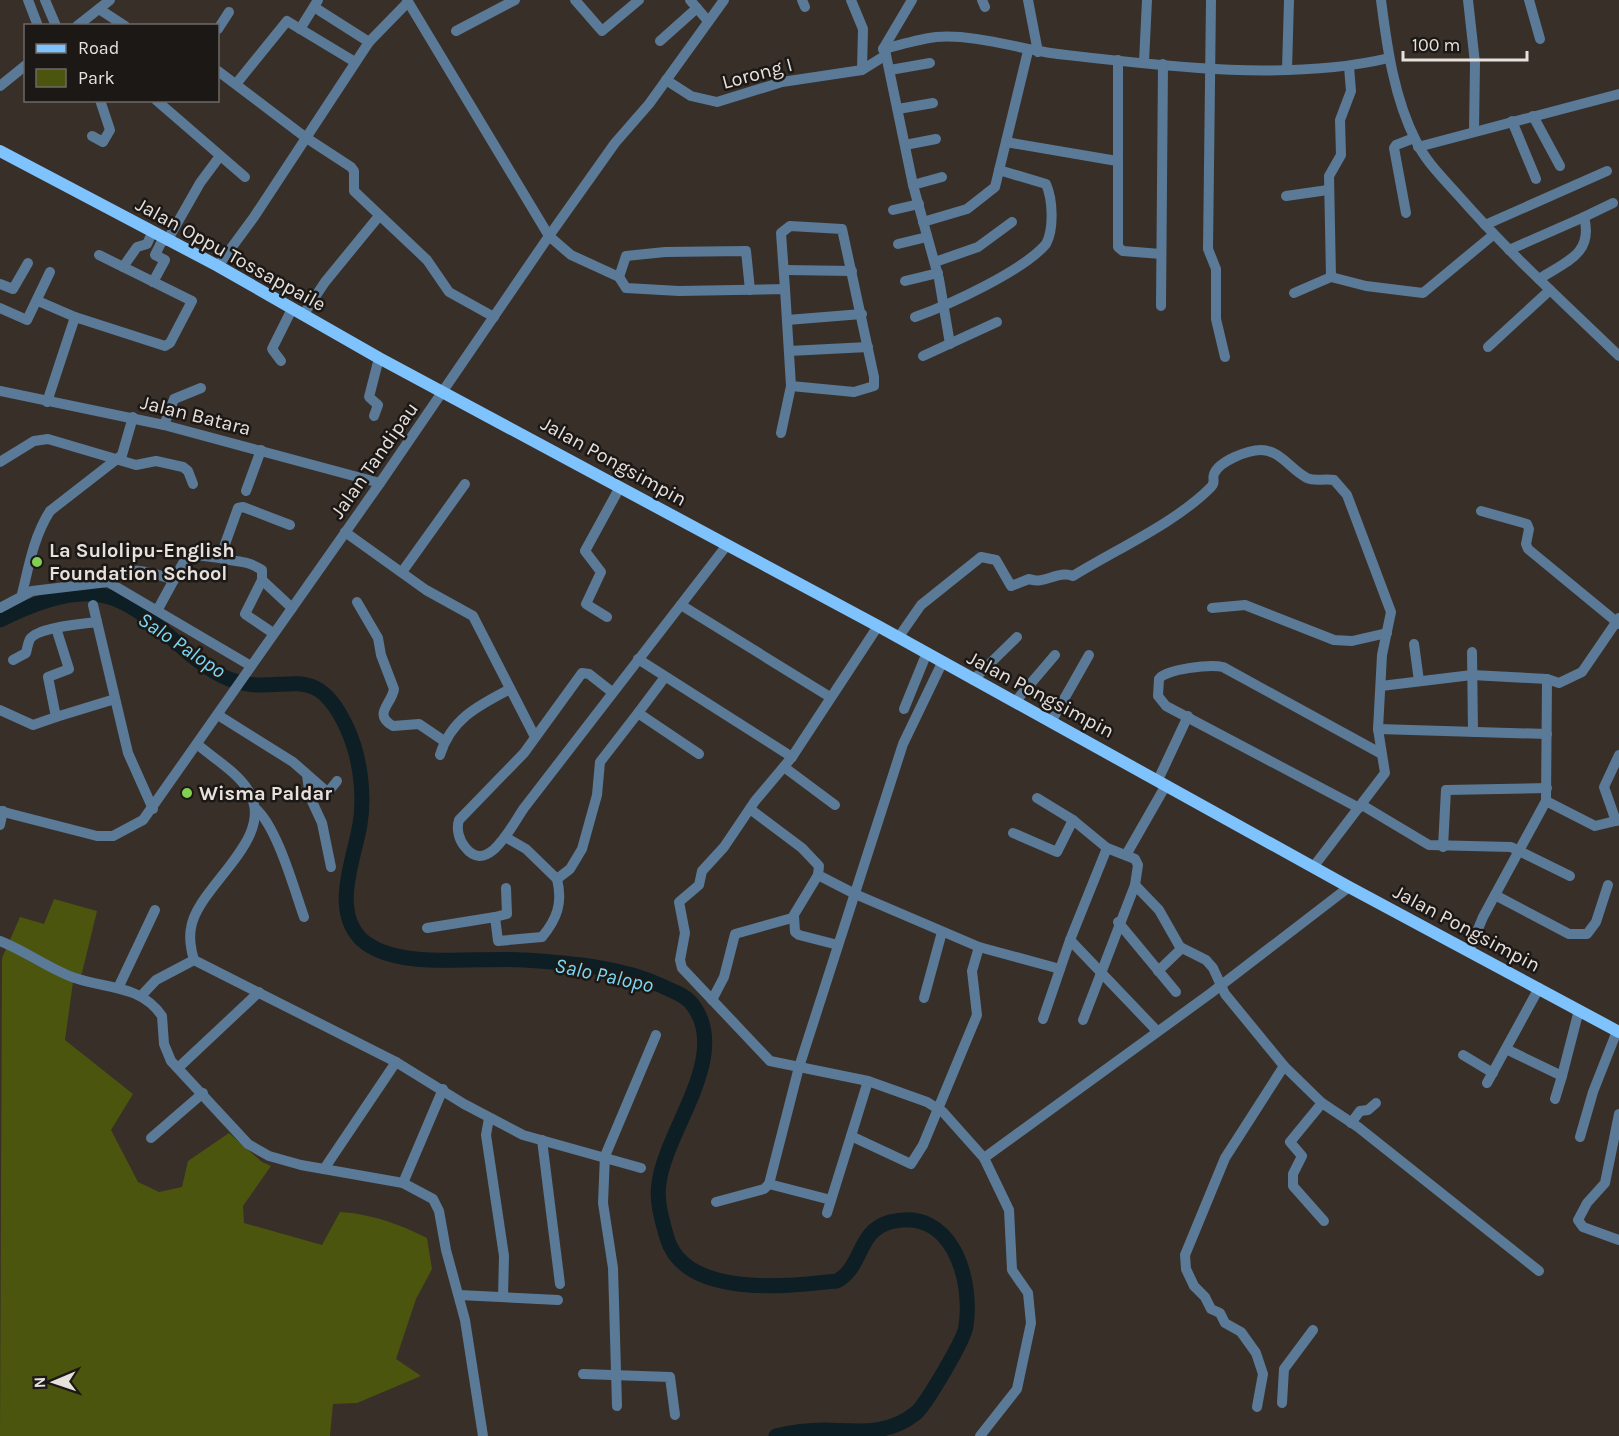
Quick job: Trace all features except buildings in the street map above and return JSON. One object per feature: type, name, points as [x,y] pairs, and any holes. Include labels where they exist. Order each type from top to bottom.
[{"type":"main road","name":"Jalan Oppu Tossappaile","points":[[0,151],[160,238],[218,266],[379,358],[444,391]]},
{"type":"main road","name":"Jalan Pongsimpin","points":[[444,391],[878,626],[926,655],[1349,887],[1618,1031]]},
{"type":"street","points":[[28,0],[37,24]]},
{"type":"street","points":[[45,0],[55,24]]},
{"type":"street","points":[[80,24],[110,0]]},
{"type":"street","points":[[456,31],[515,0]]},
{"type":"street","points":[[575,0],[602,31],[634,2]]},
{"type":"street","name":"Jalan Tandipau","points":[[1,811],[97,836],[114,836],[143,820],[153,809],[549,236],[615,143],[666,80],[724,0]]},
{"type":"street","points":[[851,0],[863,29],[862,70]]},
{"type":"street","points":[[912,0],[885,52],[923,222],[936,267],[950,344]]},
{"type":"street","points":[[923,222],[967,209],[994,188],[1033,51],[1028,0]]},
{"type":"street","points":[[1144,62],[1147,0]]},
{"type":"street","points":[[1211,0],[1208,249],[1215,269],[1216,319],[1225,357]]},
{"type":"street","points":[[1287,70],[1289,0]]},
{"type":"street","points":[[1380,0],[1389,58],[1416,142],[1493,235],[1619,356]]},
{"type":"street","points":[[1468,0],[1475,63],[1474,131]]},
{"type":"street","points":[[1529,0],[1540,39]]},
{"type":"street","points":[[218,266],[254,217],[369,42],[407,1],[549,236],[571,255],[620,277],[626,288],[679,291],[785,289]]},
{"type":"street","points":[[300,29],[316,4],[369,42]]},
{"type":"street","points":[[660,41],[693,4],[708,21]]},
{"type":"street","points":[[99,9],[122,24]]},
{"type":"street","points":[[219,27],[229,12]]},
{"type":"street","points":[[236,84],[285,22],[356,62]]},
{"type":"street","points":[[862,70],[885,52],[942,37],[987,42],[1033,51],[1210,68],[1287,70],[1349,67],[1389,58]]},
{"type":"street","points":[[1118,60],[1118,247],[1123,251],[1161,254]]},
{"type":"street","points":[[890,70],[930,63]]},
{"type":"street","points":[[1161,306],[1163,64]]},
{"type":"street","points":[[0,86],[24,67]]},
{"type":"street","points":[[1331,277],[1328,190],[1330,170],[1341,155],[1340,120],[1351,91],[1349,67]]},
{"type":"street","name":"Lorong I","points":[[666,80],[692,96],[717,102],[782,82],[862,70]]},
{"type":"street","points":[[219,71],[305,137],[353,168],[354,190],[427,260],[449,292],[494,317]]},
{"type":"street","points":[[1406,213],[1394,148],[1396,145],[1474,131],[1619,94]]},
{"type":"street","points":[[92,136],[103,142],[110,130],[101,102]]},
{"type":"street","points":[[158,102],[244,177]]},
{"type":"street","points":[[898,109],[933,103]]},
{"type":"street","points":[[1533,116],[1560,166]]},
{"type":"street","points":[[1512,121],[1536,179]]},
{"type":"street","points":[[905,146],[936,139]]},
{"type":"street","points":[[1006,142],[1117,161]]},
{"type":"street","points":[[153,282],[165,260],[155,255],[160,238],[220,156]]},
{"type":"street","points":[[915,317],[943,308],[1001,276],[1041,250],[1048,239],[1051,198],[1046,184],[999,170]]},
{"type":"street","points":[[1485,225],[1607,171]]},
{"type":"street","points":[[914,184],[942,177]]},
{"type":"street","points":[[1286,196],[1328,190]]},
{"type":"street","points":[[1509,250],[1613,203]]},
{"type":"street","points":[[893,210],[919,204]]},
{"type":"street","points":[[281,361],[272,349],[298,312],[379,216]]},
{"type":"street","points":[[1539,279],[1583,247],[1588,235],[1584,217]]},
{"type":"street","points":[[905,281],[973,250],[1012,222]]},
{"type":"street","points":[[781,433],[791,386],[781,233],[790,226],[842,229],[862,314],[874,386],[854,392],[791,386]]},
{"type":"street","points":[[1294,293],[1331,277],[1366,286],[1423,292],[1493,235]]},
{"type":"street","points":[[898,244],[927,237]]},
{"type":"street","points":[[123,267],[137,246],[160,238]]},
{"type":"street","points":[[620,277],[626,256],[665,252],[746,251],[750,290]]},
{"type":"street","points":[[38,301],[75,317],[167,345],[192,302],[99,255]]},
{"type":"street","points":[[0,284],[13,288],[27,263]]},
{"type":"street","points":[[785,270],[852,271]]},
{"type":"street","points":[[0,308],[24,321],[27,320],[50,272]]},
{"type":"street","points":[[1488,347],[1550,290]]},
{"type":"street","points":[[787,320],[862,314]]},
{"type":"street","points":[[47,402],[75,317]]},
{"type":"street","points":[[923,356],[998,322]]},
{"type":"street","points":[[789,351],[868,347]]},
{"type":"street","points":[[374,416],[378,405],[369,397],[379,358]]},
{"type":"street","points":[[164,425],[174,399],[201,388]]},
{"type":"street","name":"Jalan Batara","points":[[0,391],[133,417],[380,483]]},
{"type":"street","points":[[22,594],[37,537],[50,511],[116,459],[127,446],[133,417]]},
{"type":"street","points":[[0,462],[34,441],[48,439],[136,465],[156,461],[183,467],[191,476],[193,484]]},
{"type":"street","points":[[246,491],[261,450]]},
{"type":"street","points":[[898,638],[921,605],[981,557],[996,560],[1012,587],[1029,579],[1036,582],[1065,574],[1073,576],[1180,511],[1211,487],[1215,473],[1235,456],[1262,450],[1278,455],[1293,471],[1309,479],[1332,479],[1342,486],[1390,612],[1378,729],[1384,776],[1314,866]]},
{"type":"street","points":[[402,572],[465,484]]},
{"type":"street","points":[[607,617],[585,603],[601,572],[585,551],[620,487]]},
{"type":"street","points":[[220,558],[238,508],[242,506],[290,525]]},
{"type":"street","points":[[1381,686],[1472,675],[1547,679],[1559,683],[1579,675],[1618,621],[1528,549],[1525,541],[1529,530],[1527,524],[1481,511]]},
{"type":"street","points":[[345,532],[426,590],[473,616],[535,737]]},
{"type":"street","points":[[612,692],[589,674],[582,673],[515,763],[458,822],[460,840],[472,855],[485,855],[507,838],[524,808],[727,545]]},
{"type":"street","points":[[158,609],[190,553],[250,562],[262,570],[262,580],[245,614],[273,633]]},
{"type":"street","points":[[108,582],[120,573],[134,569],[174,580]]},
{"type":"street","points":[[262,580],[292,608]]},
{"type":"street","points":[[0,608],[22,594],[76,584],[108,582],[158,609],[250,669]]},
{"type":"street","points":[[357,602],[378,639],[381,655],[394,689],[382,710],[383,716],[393,726],[422,725],[444,741]]},
{"type":"street","points":[[93,605],[128,753],[153,809]]},
{"type":"street","points":[[681,605],[830,697]]},
{"type":"street","points":[[1212,608],[1245,605],[1334,640],[1352,641],[1387,633]]},
{"type":"street","points":[[13,660],[26,653],[33,636],[56,628],[97,622]]},
{"type":"street","points":[[878,626],[792,757],[750,809],[724,847],[702,870],[699,885],[679,902],[685,937],[680,963],[766,1058],[777,1064],[868,1081],[938,1108],[984,1158],[1009,1210],[1012,1269],[1028,1293],[1031,1323],[1017,1389],[980,1436]]},
{"type":"street","points":[[56,628],[69,669],[48,677],[56,717]]},
{"type":"street","points":[[973,680],[1017,638]]},
{"type":"street","points":[[1414,644],[1419,681]]},
{"type":"street","points":[[1472,652],[1473,732]]},
{"type":"street","points":[[904,709],[926,655]]},
{"type":"street","points":[[1014,702],[1055,655]]},
{"type":"street","points":[[1051,722],[1089,655]]},
{"type":"street","points":[[638,659],[792,757]]},
{"type":"street","points":[[716,1202],[764,1189],[769,1184],[799,1067],[906,736],[942,663]]},
{"type":"street","points":[[1380,753],[1218,666],[1167,672],[1160,677],[1158,693],[1160,701],[1361,807],[1422,842],[1443,847],[1508,847],[1520,850],[1570,876]]},
{"type":"street","points":[[557,879],[570,869],[582,849],[586,825],[597,795],[600,762],[665,677]]},
{"type":"street","points":[[1469,951],[1495,895],[1546,801],[1547,679]]},
{"type":"street","points":[[440,755],[444,741],[470,710],[510,689]]},
{"type":"street","points":[[0,710],[33,725],[115,699]]},
{"type":"street","points":[[638,712],[699,754]]},
{"type":"street","points":[[218,715],[293,762],[328,792],[337,781]]},
{"type":"street","points":[[1126,855],[1162,783],[1188,716]]},
{"type":"street","points":[[1378,729],[1547,734]]},
{"type":"street","points":[[197,744],[246,787],[255,808],[262,816],[281,851],[304,917]]},
{"type":"street","points":[[1546,801],[1595,826],[1617,820],[1604,789],[1619,755]]},
{"type":"street","points":[[784,767],[835,805]]},
{"type":"street","points":[[307,775],[310,797],[322,823],[331,867]]},
{"type":"street","points":[[1443,847],[1446,790],[1547,788]]},
{"type":"street","points":[[1037,798],[1073,820],[1107,848],[1126,855],[1138,865],[1135,885],[1118,922],[1083,1020]]},
{"type":"street","points":[[194,960],[191,927],[196,913],[246,841],[255,808]]},
{"type":"street","points":[[712,1000],[724,977],[731,942],[737,932],[790,919],[818,875],[819,866],[807,853],[750,809]]},
{"type":"street","points":[[0,825],[1,811]]},
{"type":"street","points":[[1013,833],[1057,852],[1073,820]]},
{"type":"street","points":[[495,917],[498,941],[542,937],[559,913],[560,890],[557,879],[526,849],[507,838]]},
{"type":"street","points":[[1043,1019],[1070,940],[1107,848]]},
{"type":"street","points":[[818,875],[855,894],[979,947],[1060,969]]},
{"type":"street","points":[[1135,885],[1159,910],[1182,948],[1209,963],[1220,986],[1284,1066],[1322,1103],[1351,1123],[1539,1271]]},
{"type":"street","points":[[1495,895],[1569,934],[1587,934],[1596,922],[1608,885]]},
{"type":"street","points":[[984,1158],[1220,986],[1349,887]]},
{"type":"street","points":[[428,928],[507,914],[506,888]]},
{"type":"street","points":[[119,986],[154,910]]},
{"type":"street","points":[[794,915],[795,932],[799,935],[838,945]]},
{"type":"street","points":[[1118,922],[1176,992]]},
{"type":"street","points":[[924,998],[942,932]]},
{"type":"street","points":[[1070,940],[1157,1031]]},
{"type":"street","points":[[0,941],[76,978],[119,986],[141,996],[162,1015],[165,1049],[178,1068],[203,1093],[225,1122],[248,1144],[269,1156],[324,1169],[403,1183],[422,1191],[437,1205],[469,1338],[483,1436]]},
{"type":"street","points":[[850,1136],[911,1164],[919,1152],[977,1015],[972,971],[979,947]]},
{"type":"street","points":[[1158,971],[1182,948]]},
{"type":"street","points":[[194,960],[396,1062],[489,1118],[523,1135],[605,1156],[641,1168]]},
{"type":"street","points":[[141,996],[156,980],[194,960]]},
{"type":"street","points":[[1487,1083],[1539,988]]},
{"type":"street","points":[[178,1068],[260,992]]},
{"type":"street","points":[[1555,1099],[1579,1010]]},
{"type":"street","points":[[1580,1137],[1593,1092],[1618,1031]]},
{"type":"street","points":[[617,1406],[612,1262],[603,1203],[605,1156],[657,1035]]},
{"type":"street","points":[[1506,1049],[1562,1076]]},
{"type":"street","points":[[1463,1055],[1492,1073]]},
{"type":"street","points":[[324,1169],[396,1062]]},
{"type":"street","points":[[1257,1407],[1262,1383],[1262,1367],[1256,1353],[1241,1332],[1225,1323],[1221,1315],[1211,1309],[1206,1298],[1194,1286],[1186,1269],[1185,1255],[1200,1224],[1203,1206],[1222,1164],[1284,1066]]},
{"type":"street","points":[[827,1213],[868,1081]]},
{"type":"street","points":[[403,1183],[443,1089]]},
{"type":"street","points":[[151,1138],[203,1093]]},
{"type":"street","points":[[1322,1103],[1290,1143],[1302,1156],[1293,1173],[1293,1186],[1324,1221]]},
{"type":"street","points":[[1351,1123],[1360,1111],[1368,1110],[1376,1103]]},
{"type":"street","points":[[1619,1114],[1605,1183],[1587,1203],[1578,1220],[1583,1227],[1619,1240]]},
{"type":"street","points":[[489,1118],[486,1135],[504,1261],[503,1297]]},
{"type":"street","points":[[542,1140],[560,1284]]},
{"type":"street","points":[[769,1184],[831,1200]]},
{"type":"street","points":[[459,1295],[558,1300]]},
{"type":"street","points":[[1282,1403],[1284,1369],[1313,1330]]},
{"type":"street","points":[[583,1374],[670,1377],[675,1415]]},
{"type":"street","points":[[1262,1383],[1283,1384]]},
{"type":"green space","points":[[54,899],[97,911],[82,973],[73,982],[65,1040],[133,1094],[111,1130],[138,1182],[159,1192],[182,1187],[188,1161],[229,1133],[262,1162],[271,1166],[243,1206],[244,1223],[322,1245],[340,1212],[385,1220],[427,1238],[432,1269],[416,1299],[396,1359],[421,1376],[357,1403],[333,1404],[330,1436],[0,1436],[2,958],[20,917],[44,924]]},
{"type":"waterway","name":"Salo Palopo","points":[[0,620],[49,600],[75,594],[101,595],[119,600],[136,609],[197,660],[212,671],[229,679],[248,684],[295,684],[309,686],[322,692],[334,706],[347,728],[355,751],[362,788],[360,824],[347,883],[347,913],[352,927],[361,939],[376,949],[395,956],[416,959],[506,959],[595,967],[630,974],[686,998],[692,1004],[702,1024],[705,1046],[701,1069],[693,1092],[664,1162],[658,1197],[667,1238],[678,1258],[695,1271],[716,1280],[767,1286],[837,1281],[852,1267],[871,1233],[890,1222],[911,1220],[929,1225],[943,1235],[954,1250],[961,1268],[966,1288],[966,1326],[952,1357],[921,1407],[905,1420],[883,1429],[813,1430],[776,1436]]},
{"type":"place","name":"La Sulolipu-English Foundation School","points":[[37,562]]},
{"type":"place","name":"Wisma Paldar","points":[[187,793]]}]
